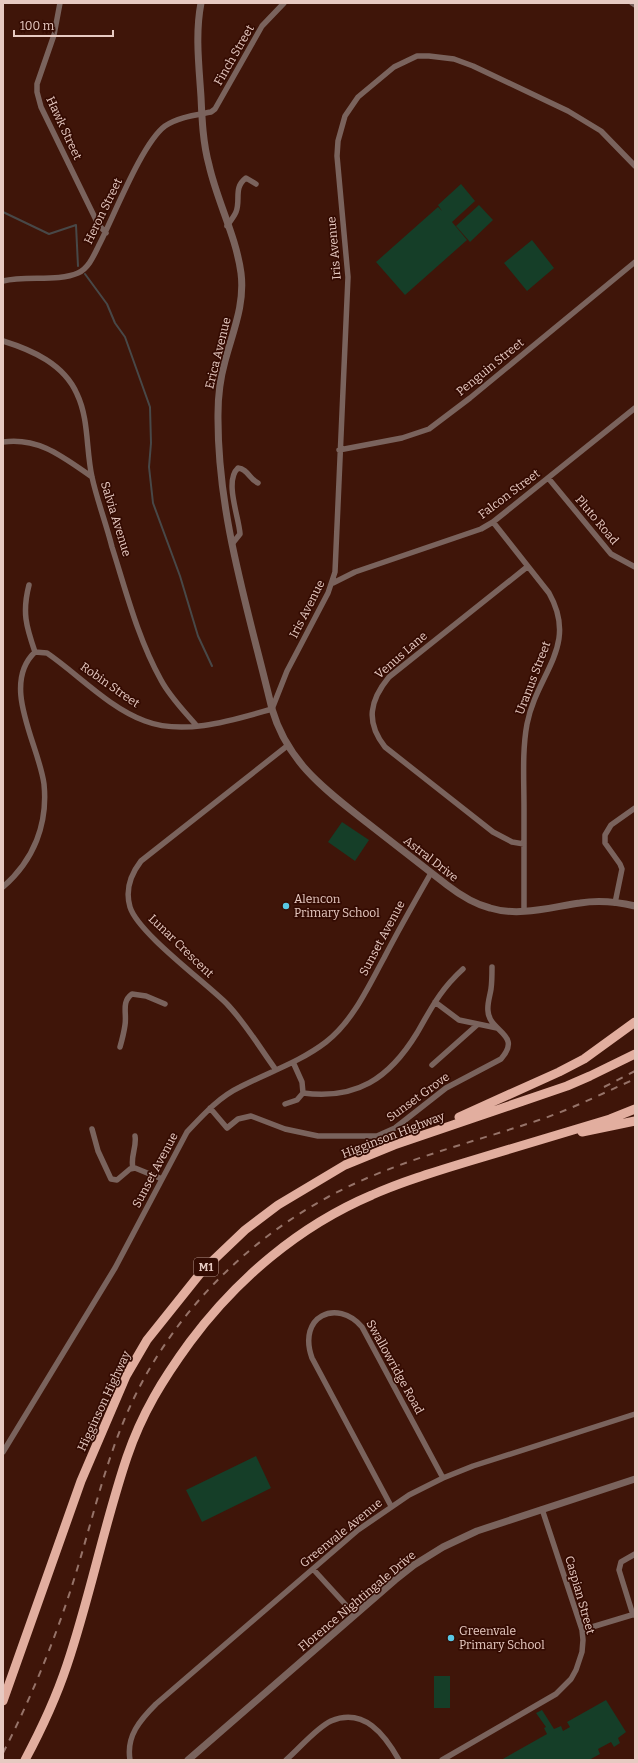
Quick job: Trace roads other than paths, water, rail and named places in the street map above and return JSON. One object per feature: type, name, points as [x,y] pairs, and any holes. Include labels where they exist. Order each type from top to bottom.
[{"type":"highway","points":[[394,1145],[559,1072],[584,1059],[635,1022]]},
{"type":"highway","name":"Higginson Highway","points":[[3,1701],[81,1481],[126,1376],[147,1340],[203,1270],[245,1230],[278,1205],[345,1165],[394,1145],[567,1086],[635,1054]]},
{"type":"highway","points":[[25,1760],[46,1718],[67,1667],[119,1481],[135,1434],[156,1391],[203,1324],[232,1292],[269,1258],[316,1224],[370,1195],[421,1176],[545,1139],[635,1109]]},
{"type":"highway","points":[[545,1139],[635,1121]]},
{"type":"street","name":"Hawk Street","points":[[60,3],[54,35],[37,84],[37,92],[41,107],[98,224],[106,233]]},
{"type":"street","name":"Erica Avenue","points":[[201,3],[198,29],[202,114],[208,165],[241,271],[242,287],[241,302],[222,376],[218,403],[221,482],[225,512],[232,544],[272,709]]},
{"type":"street","name":"Finch Street","points":[[202,114],[211,112],[215,109],[262,26],[284,3]]},
{"type":"street","name":"Iris Avenue","points":[[272,709],[287,671],[333,583],[348,277],[337,156],[338,141],[345,116],[358,97],[394,67],[411,59],[429,56],[454,59],[568,110],[588,122],[612,140],[635,166]]},
{"type":"street","name":"Heron Street","points":[[3,282],[14,279],[68,276],[79,273],[91,262],[135,171],[158,133],[166,125],[175,121],[202,114]]},
{"type":"street","points":[[227,226],[236,212],[236,197],[240,184],[246,178],[256,184]]},
{"type":"street","name":"Penguin Street","points":[[339,450],[402,438],[429,429],[470,398],[635,262]]},
{"type":"street","name":"Salvia Avenue","points":[[3,340],[33,351],[58,369],[70,382],[77,393],[82,407],[92,477],[124,586],[147,650],[169,693],[196,725]]},
{"type":"street","name":"Falcon Street","points":[[333,583],[355,572],[481,528],[493,522],[635,408]]},
{"type":"street","points":[[3,442],[15,440],[38,444],[92,477]]},
{"type":"street","points":[[232,544],[240,534],[232,490],[235,471],[238,468],[244,469],[254,481],[258,483]]},
{"type":"street","name":"Pluto Road","points":[[549,478],[611,554],[635,567]]},
{"type":"street","name":"Uranus Street","points":[[493,522],[549,593],[557,606],[560,620],[561,635],[534,702],[528,722],[524,761],[524,911]]},
{"type":"street","name":"Venus Lane","points":[[524,844],[512,842],[493,832],[385,747],[378,739],[372,712],[376,694],[389,677],[528,567]]},
{"type":"street","points":[[3,887],[24,865],[34,849],[41,828],[45,807],[44,782],[21,705],[21,673],[26,660],[34,652],[24,616],[25,602],[29,585]]},
{"type":"street","name":"Robin Street","points":[[34,652],[47,653],[109,700],[144,721],[160,725],[174,727],[218,722],[272,709]]},
{"type":"street","name":"Astral Drive","points":[[272,709],[287,746],[305,770],[322,787],[456,892],[480,905],[502,910],[524,911],[582,902],[615,903],[635,906]]},
{"type":"street","name":"Lunar Crescent","points":[[276,1070],[239,1018],[145,928],[130,908],[129,891],[132,872],[141,861],[287,746]]},
{"type":"street","points":[[615,903],[622,869],[605,843],[605,835],[612,825],[635,808]]},
{"type":"street","name":"Sunset Avenue","points":[[3,1452],[115,1268],[187,1132],[210,1108],[239,1087],[292,1062],[327,1041],[348,1020],[363,998],[431,873]]},
{"type":"street","name":"Sunset Grove","points":[[210,1108],[227,1128],[238,1119],[251,1116],[285,1129],[318,1136],[377,1136],[395,1128],[446,1088],[501,1059],[506,1053],[509,1045],[507,1039],[489,1019],[488,1012],[492,967]]},
{"type":"street","points":[[303,1093],[322,1096],[342,1094],[370,1084],[380,1078],[397,1060],[416,1035],[442,989],[463,969]]},
{"type":"street","points":[[120,1047],[125,1023],[125,1005],[127,998],[132,994],[146,996],[166,1004]]},
{"type":"street","points":[[435,1002],[454,1018],[477,1025],[498,1028]]},
{"type":"street","points":[[432,1065],[477,1025]]},
{"type":"street","points":[[285,1104],[297,1100],[303,1093],[302,1082],[292,1062]]},
{"type":"street","points":[[92,1129],[103,1165],[111,1179],[117,1180],[132,1168],[136,1142],[135,1136]]},
{"type":"street","points":[[132,1168],[162,1179]]},
{"type":"street","name":"Swallowridge Road","points":[[391,1506],[312,1358],[308,1347],[308,1333],[315,1321],[322,1316],[335,1313],[346,1315],[355,1319],[362,1327],[443,1478]]},
{"type":"street","name":"Greenvale Avenue","points":[[130,1760],[130,1743],[132,1734],[138,1723],[145,1715],[358,1530],[391,1506],[443,1478],[480,1464],[635,1414]]},
{"type":"street","name":"Florence Nightingale Drive","points":[[188,1760],[414,1565],[443,1547],[477,1531],[635,1479]]},
{"type":"street","name":"Caspian Street","points":[[442,1760],[556,1694],[571,1679],[580,1662],[582,1652],[582,1630],[542,1509]]},
{"type":"street","points":[[582,1630],[634,1614],[619,1570],[622,1562],[635,1554]]},
{"type":"street","points":[[313,1569],[355,1615]]},
{"type":"street","points":[[286,1760],[331,1721],[344,1719],[356,1719],[372,1725],[387,1740],[399,1760]]},
{"type":"waterway","points":[[3,212],[49,234],[76,225],[78,266]]},
{"type":"waterway","points":[[85,274],[107,304],[115,323],[125,337],[150,407],[151,443],[149,467],[153,503],[180,576],[198,636],[212,666]]},
{"type":"railway","points":[[604,1087],[635,1071]]},
{"type":"railway","points":[[3,1753],[34,1687],[61,1619],[102,1484],[124,1419],[151,1367],[170,1337],[215,1282],[268,1235],[298,1215],[353,1184],[405,1163],[551,1116],[635,1079]]},
{"type":"place","name":"Alencon Primary School","points":[[286,906]]},
{"type":"place","name":"Greenvale Primary School","points":[[451,1638]]}]
